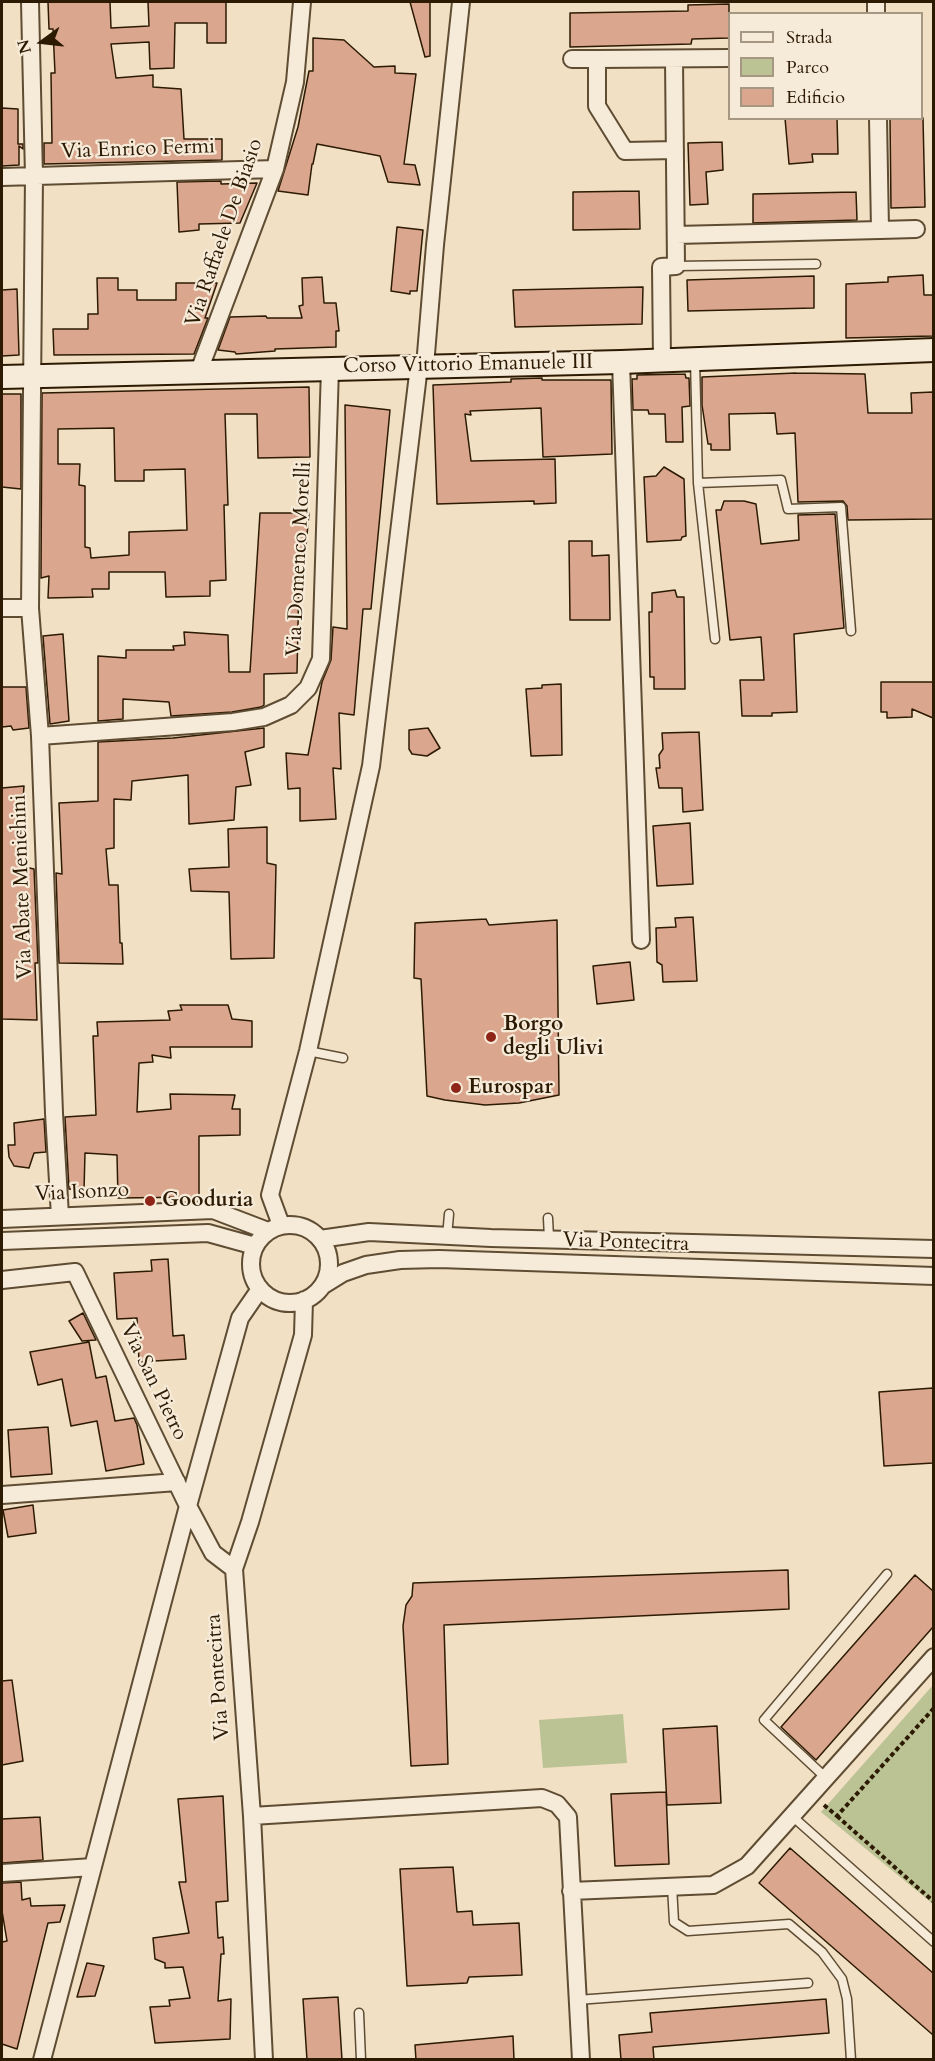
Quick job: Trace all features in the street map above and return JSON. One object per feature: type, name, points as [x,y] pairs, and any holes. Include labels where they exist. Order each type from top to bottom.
[{"type":"street","name":"Via Abate Menichini","points":[[30,2],[34,176],[30,608],[40,736],[60,1216]]},
{"type":"street","name":"Via Raffaele De Biasio","points":[[199,371],[275,169],[295,82],[302,2]]},
{"type":"street","points":[[275,1228],[270,1195],[308,1052],[371,766],[422,366],[461,2]]},
{"type":"street","points":[[572,59],[728,58]]},
{"type":"street","points":[[597,59],[597,106],[625,151],[675,150]]},
{"type":"street","points":[[663,360],[661,267],[676,266],[674,59]]},
{"type":"street","points":[[878,120],[880,230]]},
{"type":"street","name":"Via Enrico Fermi","points":[[2,177],[275,169]]},
{"type":"street","points":[[676,235],[916,229]]},
{"type":"street","name":"Corso Vittorio Emanuele III","points":[[2,376],[621,362],[933,350]]},
{"type":"street","points":[[621,362],[641,940]]},
{"type":"street","name":"Via Domenco Morelli","points":[[40,736],[233,722],[264,717],[291,705],[308,688],[321,659],[330,368]]},
{"type":"street","points":[[2,608],[30,608]]},
{"type":"street","name":"Via Isonzo","points":[[2,1219],[213,1210],[275,1228]]},
{"type":"street","points":[[298,1225],[310,1230],[320,1239],[328,1253],[329,1263],[322,1286],[312,1296],[291,1303],[273,1299],[260,1288],[251,1269],[252,1256],[255,1246],[275,1228],[298,1225]]},
{"type":"street","name":"Via Pontecitra","points":[[320,1239],[369,1232],[447,1237],[933,1249]]},
{"type":"street","name":"Via Isonzo","points":[[2,1241],[208,1233],[255,1246]]},
{"type":"street","name":"Via Pontecitra","points":[[322,1286],[343,1273],[366,1265],[400,1260],[439,1259],[933,1276]]},
{"type":"street","name":"Via San Pietro","points":[[2,1280],[75,1272],[213,1553],[234,1569]]},
{"type":"street","points":[[42,2060],[240,1318],[260,1288]]},
{"type":"street","name":"Via Pontecitra","points":[[264,2060],[252,1816],[234,1569],[250,1522],[303,1335],[304,1300]]},
{"type":"street","points":[[2,1495],[177,1482]]},
{"type":"street","points":[[571,1891],[713,1884],[747,1866],[933,1657]]},
{"type":"street","points":[[252,1816],[542,1797],[557,1804],[568,1817],[581,2060]]},
{"type":"street","points":[[2,1873],[93,1867]]},
{"type":"lane","points":[[676,266],[816,264]]},
{"type":"lane","points":[[695,359],[698,483],[715,639]]},
{"type":"lane","points":[[698,483],[781,480],[788,509],[842,507],[851,631]]},
{"type":"lane","points":[[308,1052],[343,1058]]},
{"type":"lane","points":[[447,1237],[449,1214]]},
{"type":"lane","points":[[548,1218],[549,1238]]},
{"type":"lane","points":[[826,1778],[764,1720],[887,1574]]},
{"type":"lane","points":[[792,1816],[933,1942]]},
{"type":"lane","points":[[672,1886],[674,1922],[688,1931],[789,1924],[822,1952],[842,1979],[847,1999],[852,2060]]},
{"type":"lane","points":[[578,2000],[808,1983]]},
{"type":"lane","points":[[358,2013],[361,2060]]},
{"type":"path","points":[[837,1816],[933,1708]]},
{"type":"path","points":[[811,1794],[933,1902]]},
{"type":"green space","points":[[933,1685],[933,1904],[821,1812]]},
{"type":"green space","points":[[623,1714],[627,1763],[543,1768],[539,1720]]},
{"type":"building","points":[[48,2],[110,2],[111,28],[149,26],[148,2],[226,2],[226,43],[207,43],[207,23],[175,23],[174,68],[150,69],[149,42],[111,44],[116,78],[153,75],[153,87],[181,89],[184,139],[222,139],[222,160],[44,164],[44,143],[52,143],[51,73],[55,73],[53,29],[49,29]]},
{"type":"building","points":[[410,2],[430,2],[430,56],[425,57]]},
{"type":"building","points":[[729,4],[728,38],[692,39],[691,44],[570,47],[570,13],[688,11],[688,5]]},
{"type":"building","points":[[313,38],[344,40],[374,67],[395,66],[395,73],[416,74],[404,164],[415,165],[420,185],[388,182],[380,156],[317,144],[308,195],[278,191],[298,127],[309,71],[313,71]]},
{"type":"building","points":[[2,108],[18,109],[18,144],[23,144],[23,149],[19,146],[19,165],[2,166]]},
{"type":"building","points":[[923,118],[925,207],[891,208],[890,120],[923,120]]},
{"type":"building","points":[[785,120],[837,120],[838,154],[812,154],[813,162],[789,164]]},
{"type":"building","points":[[722,142],[723,170],[706,172],[708,204],[690,205],[688,143]]},
{"type":"building","points":[[221,181],[221,184],[257,183],[240,223],[199,224],[199,230],[179,232],[177,182]]},
{"type":"building","points":[[639,191],[640,229],[573,230],[573,192]]},
{"type":"building","points":[[856,192],[857,220],[753,223],[753,194]]},
{"type":"building","points":[[397,227],[423,230],[417,291],[410,291],[410,294],[391,291]]},
{"type":"building","points":[[923,275],[924,295],[933,295],[933,336],[846,338],[846,284],[888,282],[888,277]]},
{"type":"building","points":[[814,276],[814,308],[688,311],[687,280]]},
{"type":"building","points":[[322,277],[324,303],[336,303],[339,331],[336,331],[336,347],[275,349],[275,351],[236,354],[218,350],[230,317],[302,318],[299,306],[303,305],[302,278]]},
{"type":"building","points":[[97,278],[118,278],[118,290],[137,290],[137,300],[176,300],[176,283],[217,283],[205,318],[208,318],[194,354],[54,355],[53,329],[88,329],[88,314],[98,314]]},
{"type":"building","points":[[643,287],[642,324],[515,327],[513,290]]},
{"type":"building","points":[[17,289],[19,355],[2,356],[2,290]]},
{"type":"building","points":[[796,373],[865,374],[868,413],[912,413],[911,393],[933,392],[933,519],[848,520],[847,506],[843,501],[798,502],[795,433],[777,434],[775,413],[729,414],[730,450],[711,450],[702,405],[702,377]]},
{"type":"building","points":[[685,374],[686,378],[689,378],[690,406],[682,407],[683,442],[666,442],[665,414],[649,414],[648,410],[633,410],[632,379],[637,379],[637,375]]},
{"type":"building","points":[[542,378],[542,380],[611,380],[612,454],[543,457],[541,408],[470,411],[471,415],[465,414],[471,461],[555,459],[556,503],[534,504],[534,501],[437,504],[433,385],[511,382],[511,379]]},
{"type":"building","points":[[309,387],[310,457],[258,458],[257,414],[225,414],[228,505],[224,505],[226,580],[210,581],[210,596],[166,597],[165,572],[109,572],[109,589],[92,589],[93,597],[48,598],[49,576],[41,578],[42,393]],"holes":[[[114,428],[115,481],[144,481],[144,470],[185,469],[187,530],[129,532],[129,555],[91,558],[90,548],[85,547],[85,486],[79,485],[80,464],[58,464],[58,429]]]},
{"type":"building","points":[[2,394],[21,394],[21,489],[2,487]]},
{"type":"building","points":[[345,405],[390,410],[371,609],[363,609],[354,715],[339,713],[341,769],[333,768],[336,819],[300,821],[300,788],[288,789],[286,753],[308,755],[322,682],[331,660],[333,627],[347,629]]},
{"type":"building","points":[[664,467],[684,479],[686,536],[681,540],[647,542],[644,477],[656,476]]},
{"type":"building","points":[[724,501],[744,501],[756,504],[761,544],[799,540],[798,515],[835,514],[844,628],[794,634],[797,712],[772,713],[772,716],[742,716],[740,680],[764,680],[761,637],[730,640],[716,510],[721,510]]},
{"type":"building","points":[[260,513],[309,513],[303,579],[299,579],[297,673],[264,674],[264,705],[261,707],[232,712],[171,716],[169,702],[123,699],[123,719],[98,721],[98,656],[126,658],[126,650],[174,650],[173,646],[185,645],[184,632],[228,635],[229,672],[250,672]]},
{"type":"building","points":[[569,541],[592,541],[592,556],[609,555],[610,620],[570,620]]},
{"type":"building","points":[[675,590],[677,597],[684,597],[685,689],[654,689],[654,677],[650,677],[649,612],[652,612],[652,593]]},
{"type":"building","points":[[63,634],[69,721],[50,724],[43,636]]},
{"type":"building","points":[[881,682],[933,682],[933,718],[912,709],[912,717],[887,718],[887,712],[881,712]]},
{"type":"building","points":[[561,684],[562,755],[531,756],[526,689]]},
{"type":"building","points":[[2,687],[26,687],[29,728],[13,730],[11,726],[2,727]]},
{"type":"building","points":[[264,728],[264,747],[245,752],[251,785],[236,787],[234,820],[189,824],[188,775],[132,781],[131,800],[114,799],[114,848],[106,849],[109,885],[118,885],[123,964],[59,963],[56,873],[62,874],[59,803],[98,801],[98,742],[173,738]]},
{"type":"building","points":[[428,728],[440,748],[427,756],[412,754],[409,749],[409,730]]},
{"type":"building","points":[[699,732],[703,810],[683,812],[682,788],[659,788],[656,768],[660,768],[659,755],[663,749],[662,733]]},
{"type":"building","points":[[24,786],[20,841],[26,842],[25,867],[34,869],[38,963],[35,963],[37,1020],[2,1019],[2,788]]},
{"type":"building","points":[[690,823],[693,884],[657,886],[653,826]]},
{"type":"building","points":[[267,827],[267,863],[276,865],[274,958],[231,959],[229,892],[191,891],[189,869],[229,867],[228,829]]},
{"type":"building","points":[[693,917],[697,981],[663,982],[662,965],[657,962],[656,928],[676,927],[675,918]]},
{"type":"building","name":"Borgo degli Ulivi","points":[[486,919],[489,925],[557,920],[559,1095],[519,1103],[485,1105],[427,1096],[421,979],[414,978],[415,923]]},
{"type":"building","points":[[630,962],[634,1000],[597,1004],[593,966]]},
{"type":"building","points":[[180,1005],[228,1005],[232,1019],[252,1021],[252,1047],[170,1047],[171,1058],[152,1055],[153,1062],[139,1063],[137,1112],[171,1109],[170,1094],[235,1095],[232,1109],[240,1109],[240,1135],[199,1136],[199,1197],[118,1198],[117,1155],[85,1153],[84,1190],[69,1189],[65,1117],[96,1115],[93,1036],[98,1036],[97,1022],[170,1020],[168,1011],[182,1010]]},
{"type":"building","points":[[44,1119],[46,1152],[34,1153],[29,1168],[14,1166],[9,1157],[8,1145],[15,1145],[14,1123]]},
{"type":"building","points":[[168,1259],[173,1336],[184,1335],[186,1359],[139,1362],[137,1318],[117,1319],[114,1273],[152,1271],[151,1260]]},
{"type":"building","points":[[83,1313],[96,1340],[82,1341],[69,1321]]},
{"type":"building","points":[[89,1342],[96,1378],[106,1376],[115,1421],[134,1418],[144,1464],[106,1471],[97,1421],[71,1426],[62,1379],[38,1385],[30,1352]]},
{"type":"building","points":[[933,1388],[933,1463],[884,1466],[879,1392]]},
{"type":"building","points":[[48,1427],[52,1474],[11,1477],[8,1430]]},
{"type":"building","points":[[33,1505],[36,1533],[8,1537],[3,1510]]},
{"type":"building","points":[[788,1570],[789,1609],[444,1625],[448,1764],[411,1766],[403,1626],[406,1605],[412,1596],[413,1583]]},
{"type":"building","points":[[915,1575],[933,1591],[933,1627],[816,1760],[781,1727]]},
{"type":"building","points":[[12,1680],[23,1761],[2,1765],[2,1681]]},
{"type":"building","points":[[717,1726],[721,1803],[667,1805],[663,1729]]},
{"type":"building","points":[[666,1792],[669,1864],[615,1866],[611,1794]]},
{"type":"building","points":[[223,1796],[228,1901],[216,1902],[218,1938],[223,1937],[224,1954],[221,1954],[218,2001],[231,1999],[230,2039],[155,2043],[150,2007],[170,2006],[169,2000],[190,1998],[183,1967],[165,1968],[165,1963],[155,1959],[153,1938],[189,1933],[179,1882],[186,1882],[178,1799]]},
{"type":"building","points":[[40,1817],[43,1860],[2,1863],[2,1819]]},
{"type":"building","points":[[790,1848],[933,1973],[933,2035],[759,1883]]},
{"type":"building","points":[[453,1867],[457,1912],[472,1911],[473,1925],[519,1923],[522,1975],[469,1977],[467,1983],[407,1986],[400,1869]]},
{"type":"building","points":[[21,1882],[22,1900],[30,1898],[31,1906],[65,1905],[60,1922],[48,1923],[17,2049],[2,2044],[2,1942],[7,1941],[2,1911],[2,1883]]},
{"type":"building","points":[[87,1963],[104,1966],[95,1996],[77,1997]]},
{"type":"building","points":[[338,1997],[342,2060],[307,2060],[303,1999]]},
{"type":"building","points":[[826,1999],[829,2033],[653,2047],[654,2060],[621,2060],[619,2035],[652,2032],[650,2013]]},
{"type":"building","points":[[513,2036],[514,2060],[416,2060],[415,2045]]},
{"type":"place","name":"Borgo degli Ulivi","points":[[491,1037]]},
{"type":"place","name":"Eurospar","points":[[456,1088]]},
{"type":"place","name":"Gooduria","points":[[150,1201]]}]
